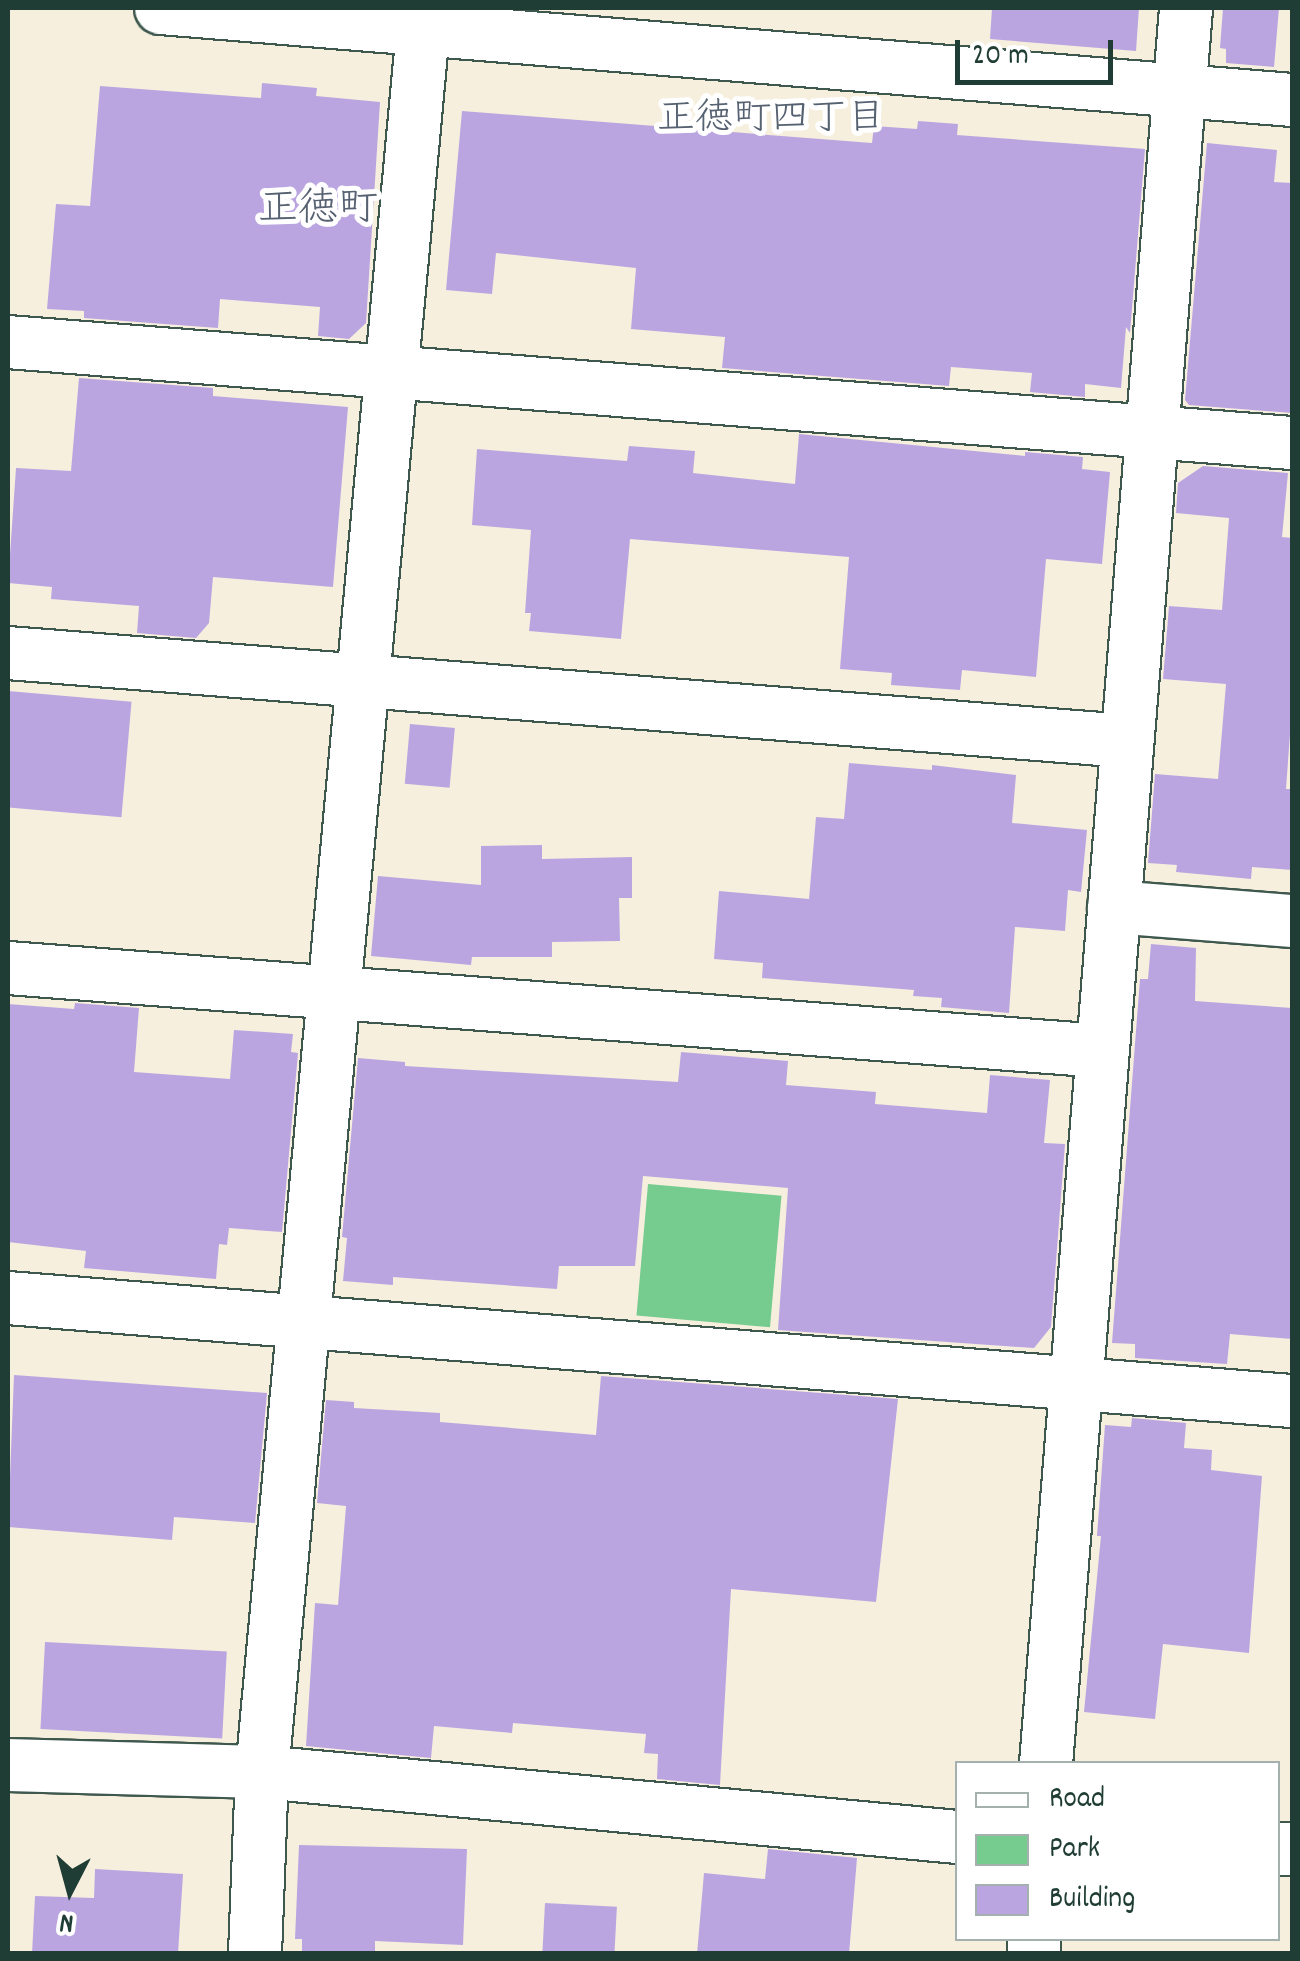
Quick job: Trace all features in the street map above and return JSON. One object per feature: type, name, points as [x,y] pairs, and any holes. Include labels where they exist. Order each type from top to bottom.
[{"type":"street","points":[[161,8],[424,18],[1292,100]]},
{"type":"street","points":[[1046,1761],[1186,8]]},
{"type":"street","points":[[255,1954],[262,1772],[424,18]]},
{"type":"street","points":[[8,342],[1292,443]]},
{"type":"street","points":[[8,653],[1127,741]]},
{"type":"street","points":[[1114,907],[1292,921]]},
{"type":"street","points":[[8,968],[1102,1052]]},
{"type":"street","points":[[8,1298],[1292,1401]]},
{"type":"street","points":[[8,1764],[262,1772],[955,1837]]},
{"type":"green space","points":[[648,1184],[781,1196],[770,1327],[636,1315]]},
{"type":"building","points":[[992,8],[1139,8],[1136,51],[990,39]]},
{"type":"building","points":[[1223,8],[1279,8],[1274,67],[1226,63],[1226,49],[1220,48]]},
{"type":"building","points":[[262,83],[317,88],[316,96],[380,102],[366,323],[349,339],[318,336],[320,307],[220,299],[218,328],[84,318],[84,311],[47,309],[56,204],[90,206],[100,86],[261,98]]},
{"type":"building","points":[[462,111],[872,143],[874,126],[917,129],[918,121],[958,124],[957,135],[1145,149],[1130,333],[1126,327],[1121,388],[1085,384],[1085,397],[1030,392],[1032,373],[951,367],[949,386],[722,368],[725,337],[631,329],[636,268],[496,253],[492,294],[446,290]]},
{"type":"building","points":[[1207,143],[1277,150],[1274,182],[1292,183],[1292,413],[1189,405],[1185,400]]},
{"type":"building","points":[[79,378],[213,388],[213,396],[348,407],[333,587],[213,577],[209,623],[196,638],[137,633],[139,606],[51,599],[52,587],[8,583],[16,468],[71,471]]},
{"type":"building","points":[[799,434],[1025,456],[1025,452],[1083,457],[1082,469],[1110,472],[1102,564],[1046,559],[1036,677],[962,670],[960,690],[891,685],[892,673],[840,669],[849,557],[630,539],[621,639],[529,631],[531,613],[525,613],[531,530],[472,525],[477,449],[627,461],[629,446],[695,451],[693,473],[795,484]]},
{"type":"building","points":[[1203,466],[1288,473],[1282,537],[1292,538],[1292,707],[1286,789],[1292,789],[1292,870],[1252,867],[1251,879],[1176,872],[1177,865],[1148,863],[1155,774],[1218,779],[1226,684],[1163,679],[1169,606],[1222,610],[1229,518],[1176,513],[1178,483]]},
{"type":"building","points":[[8,691],[132,702],[121,817],[8,807]]},
{"type":"building","points":[[410,724],[455,728],[450,788],[405,784]]},
{"type":"building","points":[[849,763],[932,770],[932,765],[1016,775],[1012,823],[1087,830],[1081,892],[1068,890],[1065,931],[1015,927],[1009,1013],[941,1007],[942,998],[913,996],[914,990],[762,978],[763,963],[714,959],[719,891],[809,899],[816,817],[844,819]]},
{"type":"building","points":[[542,845],[542,859],[632,857],[632,898],[619,898],[620,941],[552,942],[552,957],[472,957],[471,965],[371,956],[378,876],[481,885],[481,846]]},
{"type":"building","points":[[1151,944],[1196,948],[1195,1001],[1292,1008],[1292,1339],[1230,1334],[1227,1364],[1135,1358],[1135,1344],[1112,1343],[1140,979],[1148,979]]},
{"type":"building","points":[[75,1003],[139,1008],[134,1072],[230,1079],[234,1030],[293,1034],[291,1052],[298,1053],[282,1232],[229,1228],[227,1245],[219,1244],[216,1279],[84,1268],[86,1251],[8,1242],[8,1004],[74,1009]]},
{"type":"building","points":[[681,1052],[788,1061],[786,1085],[876,1092],[875,1104],[987,1113],[990,1075],[1050,1080],[1044,1143],[1065,1144],[1051,1327],[1034,1348],[778,1330],[788,1188],[643,1176],[635,1266],[559,1266],[557,1289],[393,1277],[393,1285],[343,1281],[347,1238],[342,1237],[358,1058],[405,1062],[405,1066],[678,1082]]},
{"type":"building","points":[[14,1375],[267,1393],[255,1523],[174,1517],[172,1540],[8,1527]]},
{"type":"building","points":[[601,1376],[898,1399],[876,1602],[731,1589],[720,1785],[657,1779],[658,1754],[644,1753],[646,1734],[513,1723],[512,1733],[434,1726],[431,1758],[306,1746],[315,1603],[338,1605],[346,1506],[317,1503],[326,1400],[354,1402],[354,1408],[440,1413],[440,1422],[596,1435]]},
{"type":"building","points":[[1132,1418],[1186,1423],[1184,1448],[1212,1450],[1211,1470],[1262,1476],[1249,1653],[1163,1644],[1155,1719],[1084,1712],[1101,1536],[1097,1536],[1105,1425],[1131,1427]]},
{"type":"building","points":[[45,1642],[227,1652],[222,1738],[40,1729]]},
{"type":"building","points":[[299,1845],[467,1849],[463,1945],[375,1941],[375,1954],[302,1954],[302,1939],[295,1939]]},
{"type":"building","points":[[768,1849],[857,1858],[849,1954],[697,1954],[704,1873],[765,1879]]},
{"type":"building","points":[[95,1869],[183,1874],[178,1954],[32,1954],[35,1896],[94,1898]]},
{"type":"building","points":[[545,1903],[617,1907],[614,1954],[542,1954]]},
{"type":"district","name":"正徳町四丁目","points":[[771,121]]},
{"type":"district","name":"正徳町","points":[[318,212]]}]
